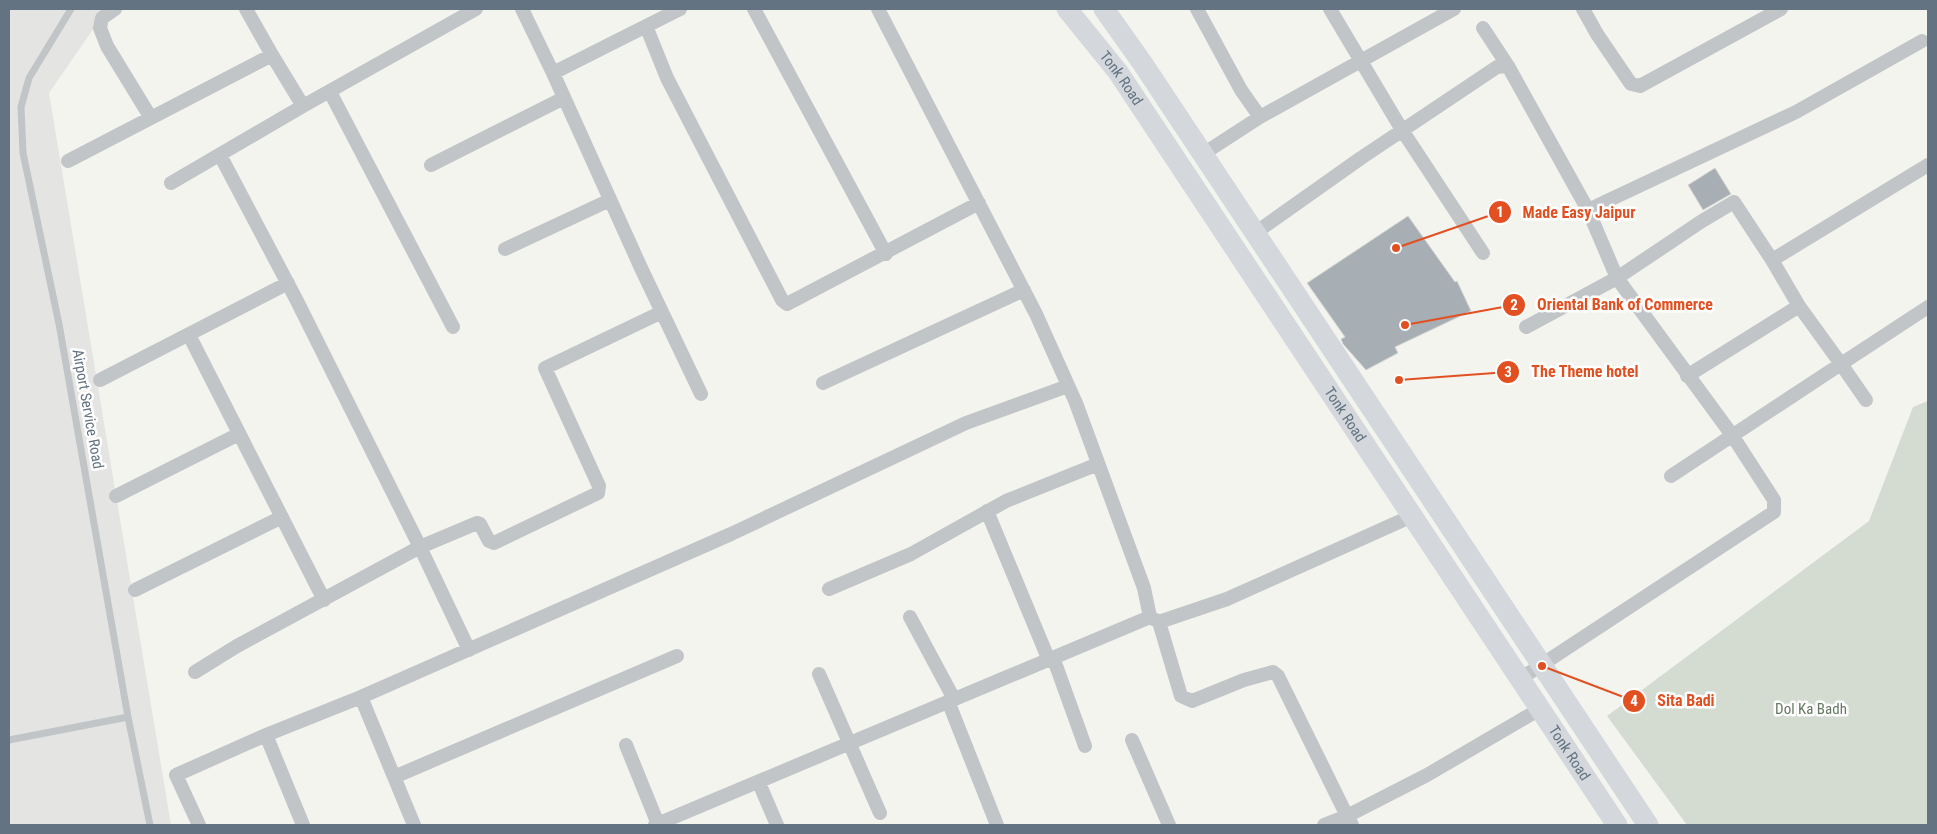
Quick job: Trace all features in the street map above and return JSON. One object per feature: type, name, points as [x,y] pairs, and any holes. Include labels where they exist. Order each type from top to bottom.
[{"type":"main road","name":"Tonk Road","points":[[1067,9],[1118,72],[1617,825]]},
{"type":"main road","name":"Tonk Road","points":[[1104,9],[1648,825]]},
{"type":"street","points":[[115,9],[102,18],[100,28],[107,46],[151,118]]},
{"type":"street","points":[[247,9],[303,106]]},
{"type":"street","points":[[171,183],[476,9]]},
{"type":"street","points":[[522,9],[701,394]]},
{"type":"street","points":[[553,73],[680,9]]},
{"type":"street","points":[[754,9],[886,254]]},
{"type":"street","points":[[878,9],[1024,290],[1068,386],[1144,588],[1181,696],[1192,701],[1244,680],[1273,672],[1278,676],[1350,821]]},
{"type":"street","points":[[1197,9],[1241,90],[1260,117]]},
{"type":"street","points":[[1330,9],[1402,130],[1483,253]]},
{"type":"street","points":[[1202,154],[1260,117],[1454,9]]},
{"type":"street","points":[[1583,9],[1597,34],[1631,84],[1640,86],[1782,9]]},
{"type":"street","points":[[646,26],[667,78],[782,300],[787,304],[796,302],[980,203]]},
{"type":"street","points":[[1483,28],[1508,66],[1588,210],[1617,278],[1732,435],[1774,500],[1774,512],[1520,679]]},
{"type":"street","points":[[1588,210],[1796,112],[1922,40]]},
{"type":"street","points":[[68,161],[272,55]]},
{"type":"street","points":[[1255,233],[1402,130],[1497,67],[1508,66]]},
{"type":"street","points":[[330,92],[453,327]]},
{"type":"street","points":[[431,165],[564,98]]},
{"type":"street","points":[[220,154],[288,283],[420,547],[469,650]]},
{"type":"street","points":[[1772,260],[1928,164]]},
{"type":"street","points":[[505,249],[610,200]]},
{"type":"street","points":[[1526,327],[1617,278],[1734,202],[1772,260],[1798,306],[1866,400]]},
{"type":"street","points":[[100,380],[288,283]]},
{"type":"street","points":[[823,383],[1024,290]]},
{"type":"street","points":[[1687,376],[1798,306]]},
{"type":"street","points":[[1671,476],[1928,307]]},
{"type":"street","points":[[195,672],[420,547],[477,523],[480,524],[489,541],[494,543],[598,493],[599,486],[545,368],[662,312]]},
{"type":"street","points":[[189,335],[324,600]]},
{"type":"street","points":[[199,825],[176,775],[361,697],[731,534],[966,423],[1068,386]]},
{"type":"street","points":[[116,496],[239,434]]},
{"type":"street","points":[[829,589],[912,554],[1006,501],[1098,464]]},
{"type":"street","points":[[987,511],[1050,658],[1085,746]]},
{"type":"street","points":[[626,745],[657,825],[1050,658],[1155,619],[1227,600],[1412,516]]},
{"type":"street","points":[[135,590],[282,518]]},
{"type":"street","points":[[910,617],[951,700],[997,825]]},
{"type":"street","points":[[394,777],[677,656]]},
{"type":"street","points":[[819,674],[880,813]]},
{"type":"street","points":[[361,697],[414,825]]},
{"type":"street","points":[[1324,825],[1350,821],[1540,709]]},
{"type":"street","points":[[266,736],[303,825]]},
{"type":"street","points":[[1132,740],[1169,825]]},
{"type":"street","points":[[759,783],[777,825]]},
{"type":"lane","name":"Airport Service Road","points":[[71,9],[29,78],[21,107],[23,153],[59,324],[128,717],[150,825]]},
{"type":"lane","points":[[9,740],[128,717]]},
{"type":"shaded area","points":[[9,9],[107,9],[49,93],[171,825],[9,825]]},
{"type":"green space","name":"Dol Ka Badh","points":[[1928,401],[1928,825],[1687,825],[1607,716],[1869,521],[1913,407]]},
{"type":"building","points":[[1715,168],[1731,194],[1703,210],[1688,185]]},
{"type":"building","points":[[1408,216],[1455,282],[1457,281],[1471,311],[1395,347],[1398,353],[1366,370],[1343,344],[1341,339],[1345,337],[1307,283]]},
{"type":"place","name":"Made Easy Jaipur","points":[[1396,248]]},
{"type":"place","name":"Oriental Bank of Commerce","points":[[1405,325]]},
{"type":"place","name":"The Theme hotel","points":[[1399,380]]},
{"type":"place","name":"Sita Badi","points":[[1542,666]]}]
